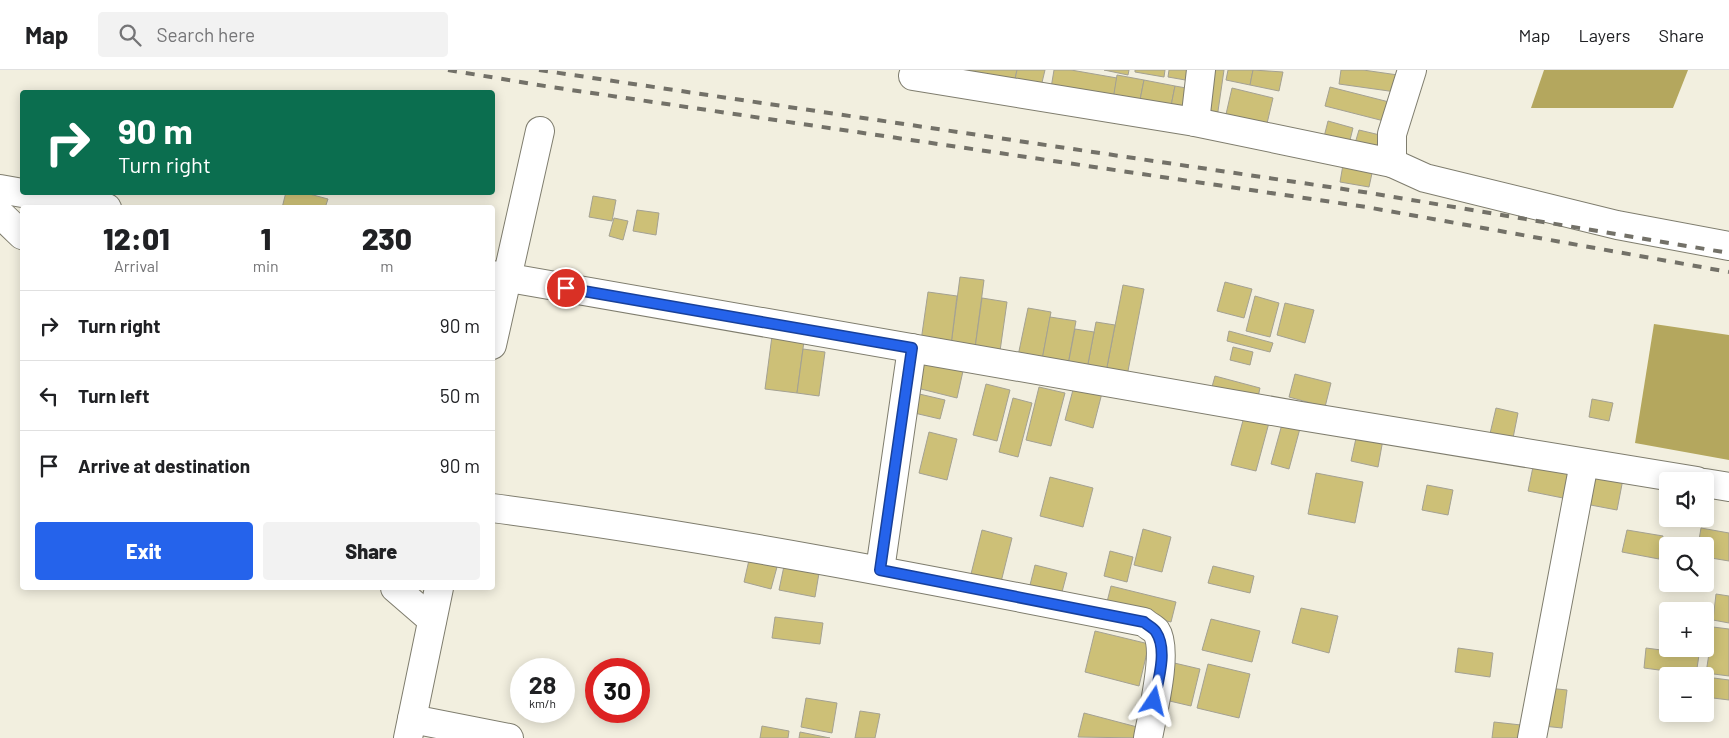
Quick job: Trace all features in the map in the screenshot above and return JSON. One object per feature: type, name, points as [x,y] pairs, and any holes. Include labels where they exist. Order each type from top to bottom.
[{"type":"street","points":[[1195,122],[1201,70]]},
{"type":"street","points":[[1392,163],[1392,134],[1412,70]]},
{"type":"street","points":[[913,76],[1195,122],[1392,163],[1425,178],[1617,225],[1729,246]]},
{"type":"street","points":[[495,320],[500,277],[540,131]]},
{"type":"street","points":[[0,189],[20,193]]},
{"type":"street","points":[[34,195],[91,205]]},
{"type":"street","points":[[0,214],[20,233]]},
{"type":"street","points":[[500,277],[1659,475]]},
{"type":"street","points":[[880,570],[912,348]]},
{"type":"street","points":[[1532,738],[1584,463]]},
{"type":"street","points":[[1714,484],[1729,487]]},
{"type":"street","points":[[495,508],[631,527],[880,570],[1144,622],[1156,631],[1161,645],[1161,664],[1148,738]]},
{"type":"street","points":[[397,590],[432,620]]},
{"type":"street","points":[[439,590],[410,728],[509,738]]},
{"type":"shaded area","points":[[1544,70],[1688,70],[1673,108],[1531,108]]},
{"type":"shaded area","points":[[1654,324],[1729,335],[1729,460],[1635,443]]},
{"type":"building","points":[[954,70],[1017,70],[1013,88]]},
{"type":"building","points":[[1017,70],[1045,70],[1039,95],[1013,88]]},
{"type":"building","points":[[1054,70],[1071,70],[1117,78],[1112,106],[1050,94]]},
{"type":"building","points":[[1104,70],[1129,70],[1128,75]]},
{"type":"building","points":[[1135,70],[1165,70],[1164,77],[1135,72]]},
{"type":"building","points":[[1169,70],[1200,70],[1197,82],[1168,77]]},
{"type":"building","points":[[1207,70],[1224,70],[1217,118],[1200,115]]},
{"type":"building","points":[[1228,70],[1253,70],[1250,85],[1226,80]]},
{"type":"building","points":[[1253,70],[1283,72],[1279,91],[1250,85]]},
{"type":"building","points":[[1341,70],[1363,70],[1398,75],[1396,92],[1339,84]]},
{"type":"building","points":[[1117,75],[1144,80],[1138,110],[1112,106]]},
{"type":"building","points":[[1144,80],[1175,86],[1169,116],[1138,110]]},
{"type":"building","points":[[1175,86],[1197,90],[1192,120],[1169,116]]},
{"type":"building","points":[[1330,87],[1393,103],[1388,122],[1325,106]]},
{"type":"building","points":[[1232,88],[1273,98],[1265,132],[1224,123]]},
{"type":"building","points":[[1328,121],[1353,128],[1348,148],[1323,141]]},
{"type":"building","points":[[1359,130],[1380,135],[1375,156],[1353,150]]},
{"type":"building","points":[[1344,159],[1374,164],[1369,187],[1340,182]]},
{"type":"building","points":[[285,195],[313,195],[328,199],[326,205],[283,205]]},
{"type":"building","points":[[593,196],[616,200],[612,221],[589,217]]},
{"type":"building","points":[[637,210],[659,213],[656,235],[633,231]]},
{"type":"building","points":[[614,218],[628,221],[623,240],[609,236]]},
{"type":"building","points":[[960,277],[984,280],[975,348],[951,345]]},
{"type":"building","points":[[1225,282],[1252,289],[1244,318],[1217,311]]},
{"type":"building","points":[[1123,285],[1144,289],[1127,376],[1106,372]]},
{"type":"building","points":[[928,292],[957,296],[951,345],[921,341]]},
{"type":"building","points":[[1255,296],[1279,303],[1270,337],[1246,331]]},
{"type":"building","points":[[982,298],[1007,302],[1000,351],[975,348]]},
{"type":"building","points":[[1285,303],[1314,310],[1305,343],[1277,335]]},
{"type":"building","points":[[1028,308],[1051,312],[1042,360],[1018,356]]},
{"type":"building","points":[[1050,317],[1076,321],[1068,365],[1042,360]]},
{"type":"building","points":[[1096,322],[1115,325],[1106,372],[1087,369]]},
{"type":"building","points":[[1075,329],[1094,332],[1087,369],[1068,365]]},
{"type":"building","points":[[1229,331],[1273,343],[1270,352],[1227,341]]},
{"type":"building","points":[[772,336],[804,341],[797,393],[765,389]]},
{"type":"building","points":[[1233,347],[1253,352],[1250,365],[1230,360]]},
{"type":"building","points":[[803,349],[825,352],[819,396],[797,393]]},
{"type":"building","points":[[923,361],[963,371],[957,398],[917,388]]},
{"type":"building","points":[[1295,374],[1331,383],[1325,407],[1289,397]]},
{"type":"building","points":[[1215,376],[1260,388],[1256,406],[1210,394]]},
{"type":"building","points":[[986,384],[1010,390],[997,441],[973,435]]},
{"type":"building","points":[[1074,386],[1102,393],[1093,428],[1065,420]]},
{"type":"building","points":[[1039,387],[1065,393],[1051,446],[1026,440]]},
{"type":"building","points":[[915,393],[945,400],[940,419],[910,412]]},
{"type":"building","points":[[1013,398],[1032,403],[1018,457],[999,452]]},
{"type":"building","points":[[1592,399],[1613,403],[1609,421],[1589,417]]},
{"type":"building","points":[[1496,408],[1518,413],[1512,443],[1489,438]]},
{"type":"building","points":[[1245,413],[1270,419],[1256,471],[1231,465]]},
{"type":"building","points":[[1284,417],[1302,421],[1289,469],[1271,464]]},
{"type":"building","points":[[1358,429],[1384,434],[1378,467],[1351,461]]},
{"type":"building","points":[[929,432],[957,439],[947,480],[919,473]]},
{"type":"building","points":[[1534,462],[1579,471],[1573,500],[1528,491]]},
{"type":"building","points":[[1587,472],[1623,479],[1617,510],[1580,503]]},
{"type":"building","points":[[1316,473],[1363,482],[1355,523],[1308,514]]},
{"type":"building","points":[[1050,477],[1093,488],[1083,527],[1040,516]]},
{"type":"building","points":[[1427,485],[1453,490],[1448,515],[1422,510]]},
{"type":"building","points":[[1701,528],[1729,533],[1729,561],[1714,558],[1714,537],[1700,537]]},
{"type":"building","points":[[1143,529],[1171,537],[1162,572],[1134,565]]},
{"type":"building","points":[[982,530],[1012,538],[1001,582],[971,574]]},
{"type":"building","points":[[1627,530],[1663,536],[1659,537],[1659,559],[1622,552]]},
{"type":"building","points":[[1110,551],[1133,557],[1127,582],[1104,576]]},
{"type":"building","points":[[749,560],[777,567],[771,589],[744,582]]},
{"type":"building","points":[[1035,565],[1067,573],[1062,592],[1030,585]]},
{"type":"building","points":[[784,566],[819,573],[815,597],[779,590]]},
{"type":"building","points":[[1213,566],[1254,576],[1250,593],[1208,583]]},
{"type":"building","points":[[1111,586],[1176,602],[1171,622],[1106,606]]},
{"type":"building","points":[[1716,594],[1729,596],[1729,623],[1714,620]]},
{"type":"building","points":[[1301,608],[1338,616],[1329,653],[1292,643]]},
{"type":"building","points":[[775,617],[823,623],[820,644],[772,638]]},
{"type":"building","points":[[1211,619],[1260,631],[1252,662],[1202,650]]},
{"type":"building","points":[[1714,627],[1729,629],[1729,676],[1714,674],[1714,667],[1707,667],[1708,657],[1714,657]]},
{"type":"building","points":[[1095,631],[1149,644],[1139,686],[1085,672]]},
{"type":"building","points":[[1458,648],[1493,653],[1490,677],[1455,672]]},
{"type":"building","points":[[1646,648],[1659,650],[1659,657],[1699,657],[1697,667],[1659,667],[1659,670],[1644,668]]},
{"type":"building","points":[[1170,662],[1200,669],[1191,706],[1161,699]]},
{"type":"building","points":[[1208,664],[1250,674],[1239,718],[1197,708]]},
{"type":"building","points":[[1714,678],[1729,680],[1729,700],[1714,698]]},
{"type":"building","points":[[1548,688],[1567,690],[1562,728],[1543,726]]},
{"type":"building","points":[[806,698],[837,703],[832,733],[801,727]]},
{"type":"building","points":[[860,711],[880,714],[875,738],[855,738]]},
{"type":"building","points":[[1084,713],[1141,728],[1139,738],[1078,737]]},
{"type":"building","points":[[1494,722],[1521,725],[1519,738],[1492,738]]},
{"type":"building","points":[[762,726],[789,731],[788,738],[760,738]]},
{"type":"building","points":[[800,732],[830,738],[799,738]]},
{"type":"railway","points":[[448,70],[551,87],[1366,207],[1729,272]]},
{"type":"railway","points":[[539,70],[1370,193],[1729,253]]},
{"type":"route","points":[[566,288],[912,348],[880,570],[1144,622],[1156,631],[1161,645],[1161,664],[1154,701]]}]
